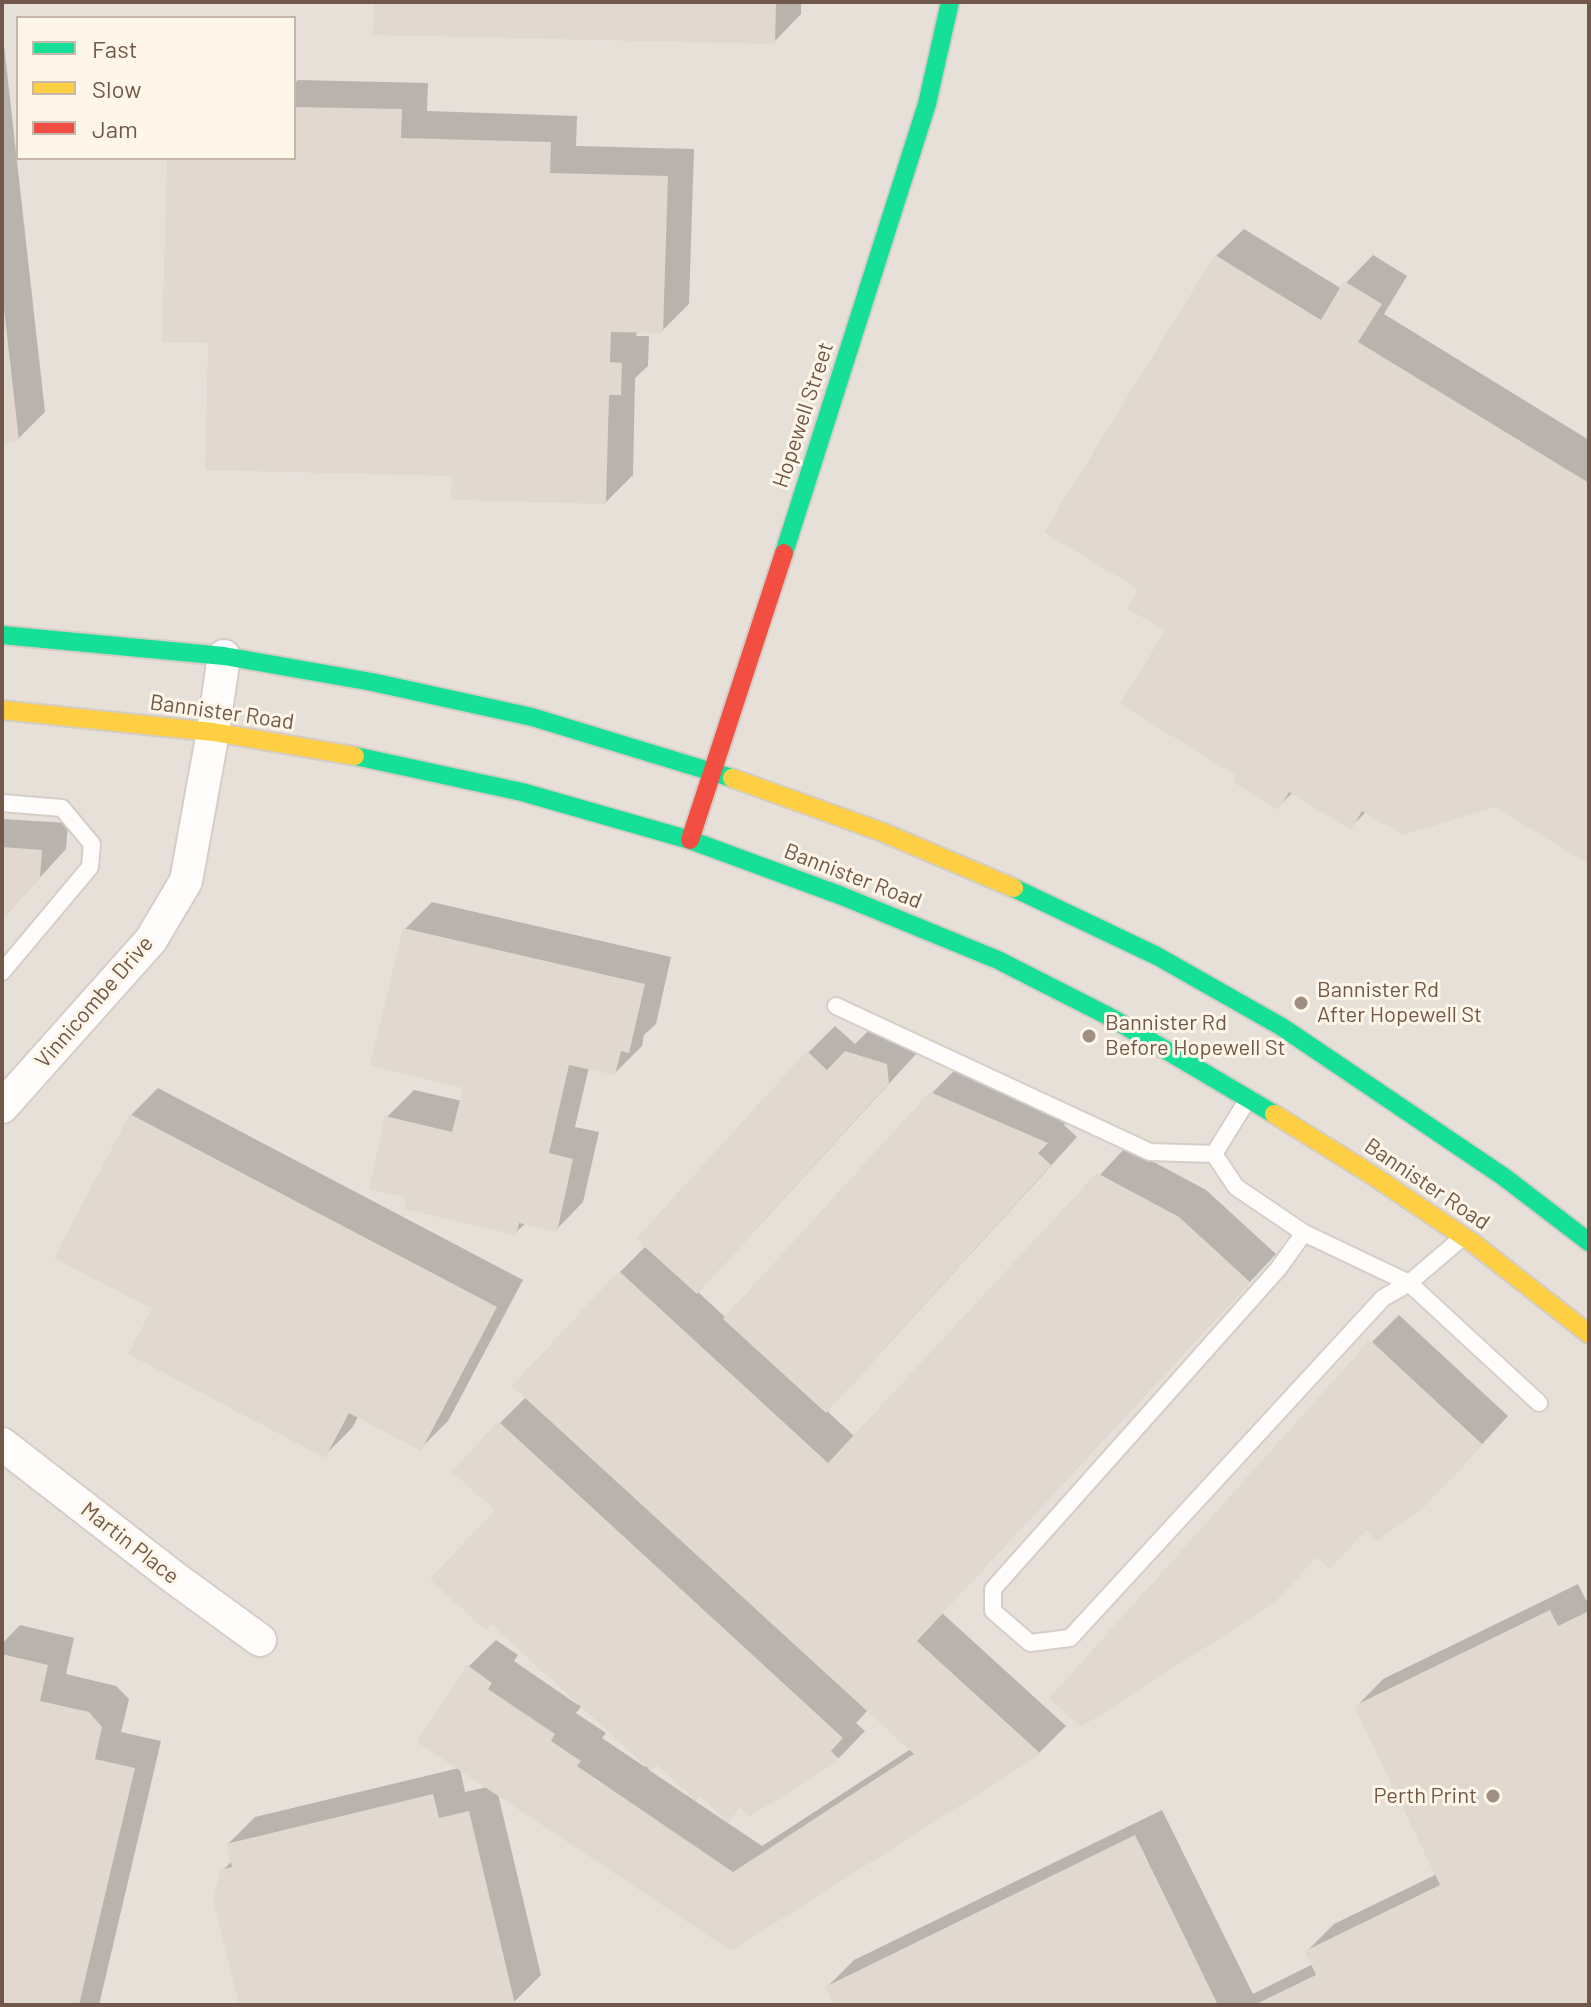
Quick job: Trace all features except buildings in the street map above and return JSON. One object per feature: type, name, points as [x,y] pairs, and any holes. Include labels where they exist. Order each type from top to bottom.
[{"type":"main road","name":"Hopewell Street","points":[[690,840],[922,119],[950,2]]},
{"type":"main road","points":[[2,635],[224,656],[372,682],[532,717],[714,771],[882,832],[1037,897],[1157,956],[1282,1027],[1504,1177],[1589,1242]]},
{"type":"main road","name":"Bannister Road","points":[[2,710],[213,732],[355,756],[522,792],[690,840],[842,896],[998,960],[1110,1017],[1249,1098],[1464,1236],[1589,1334]]},
{"type":"street","name":"Vinnicombe Drive","points":[[2,1107],[151,940],[186,881],[224,656]]},
{"type":"street","name":"Martin Place","points":[[2,1444],[260,1640]]},
{"type":"lane","points":[[2,803],[62,808],[92,844],[90,867],[2,972]]},
{"type":"lane","points":[[836,1006],[1150,1152],[1214,1154]]},
{"type":"lane","points":[[1214,1154],[1249,1098]]},
{"type":"lane","points":[[1214,1154],[1236,1187],[1304,1233],[1409,1283],[1539,1403]]},
{"type":"lane","points":[[1304,1233],[1278,1269],[993,1589],[993,1611],[1030,1643],[1070,1638],[1383,1298],[1409,1283],[1464,1236]]},
{"type":"shaded area","points":[[2,2],[1589,2],[1589,2005],[2,2005]]},
{"type":"traffic: fast","points":[[784,553],[927,104],[950,2]]},
{"type":"traffic: fast","points":[[2,635],[224,656],[372,682],[532,717],[732,778]]},
{"type":"traffic: fast","points":[[355,756],[522,792],[690,840],[842,896],[998,960],[1110,1017],[1274,1114]]},
{"type":"traffic: fast","points":[[1014,888],[1157,956],[1282,1027],[1504,1177],[1589,1242]]},
{"type":"traffic: slow","points":[[2,710],[213,732],[355,756]]},
{"type":"traffic: slow","points":[[732,778],[882,832],[1014,888]]},
{"type":"traffic: slow","points":[[1274,1114],[1473,1243],[1589,1334]]},
{"type":"traffic: jam","points":[[690,840],[784,553]]},
{"type":"place","name":"Bannister Rd After Hopewell St","points":[[1301,1003]]},
{"type":"place","name":"Bannister Rd Before Hopewell St","points":[[1089,1036]]},
{"type":"place","name":"Perth Print","points":[[1493,1796]]}]
